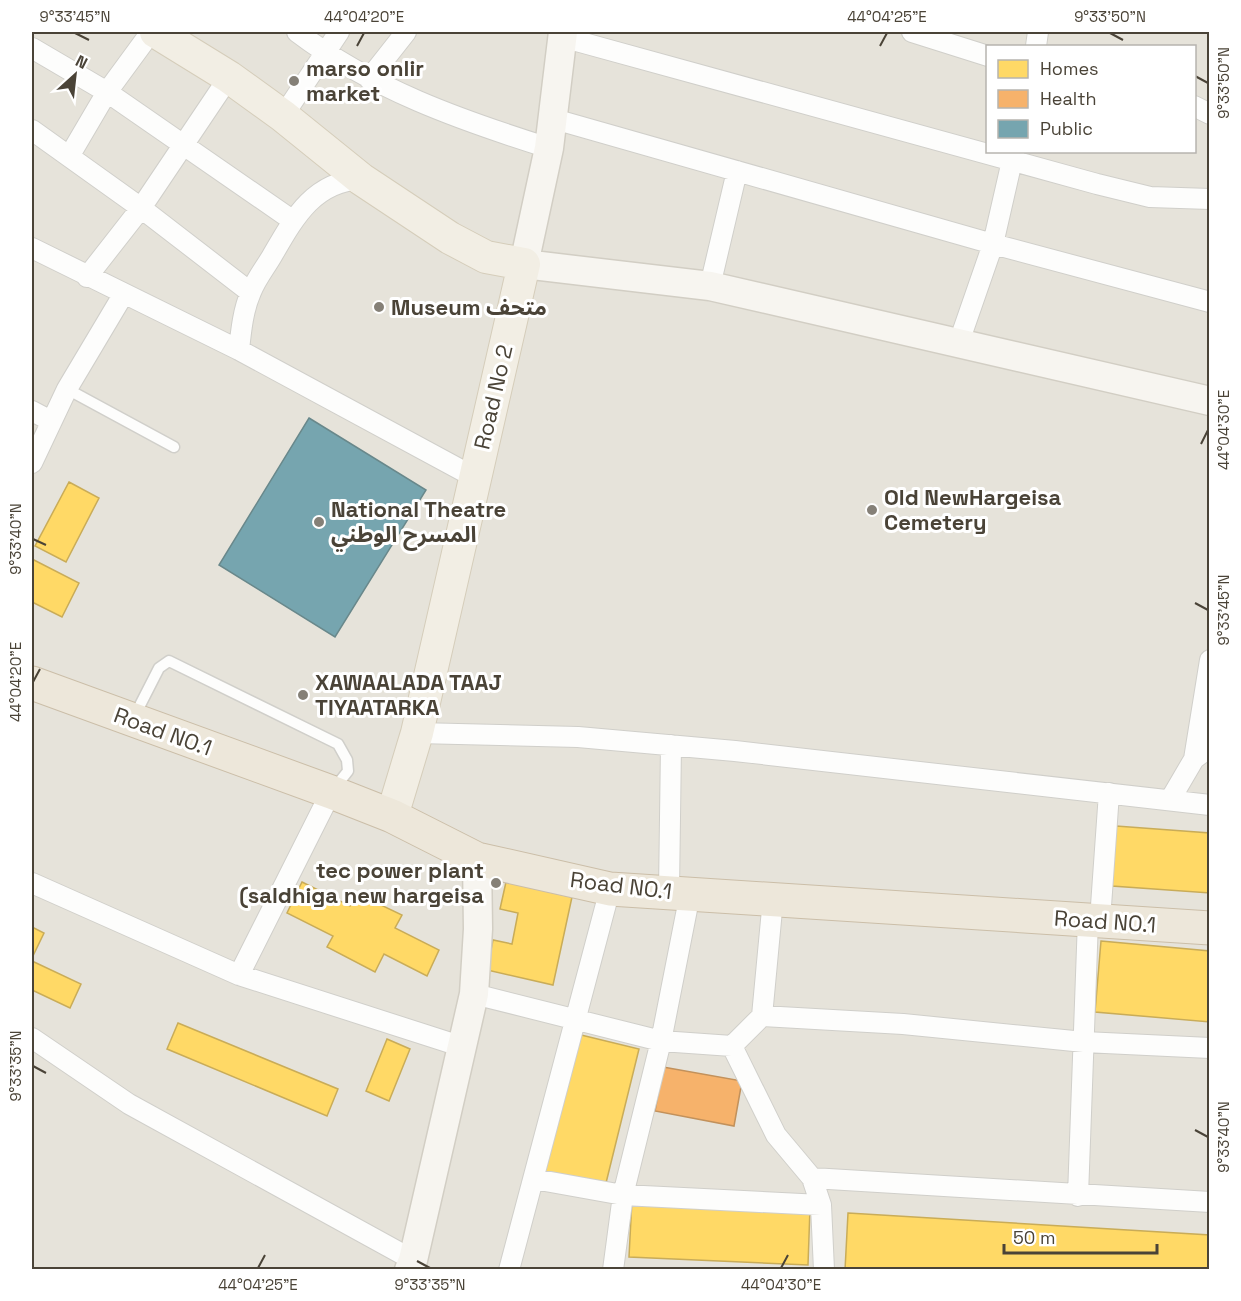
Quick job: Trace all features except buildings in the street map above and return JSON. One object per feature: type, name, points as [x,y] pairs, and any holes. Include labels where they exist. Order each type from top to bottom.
[{"type":"highway","name":"Road NO.1","points":[[32,684],[331,792],[392,816],[477,859],[610,889],[1209,928]]},
{"type":"main road","points":[[156,32],[229,77],[284,116],[362,180],[450,238],[486,257],[524,264]]},
{"type":"main road","name":"Road No 2","points":[[392,816],[417,733],[524,264]]},
{"type":"street","points":[[70,155],[107,92],[151,32]]},
{"type":"street","points":[[297,32],[324,52],[369,79],[435,108],[549,148]]},
{"type":"street","points":[[284,116],[339,32]]},
{"type":"street","points":[[369,79],[406,32]]},
{"type":"street","points":[[912,32],[986,56]]},
{"type":"street","points":[[986,148],[562,34],[554,119],[524,264],[711,286],[1209,401]]},
{"type":"street","points":[[32,48],[107,92],[292,220]]},
{"type":"street","points":[[87,277],[141,208],[229,77]]},
{"type":"street","points":[[554,119],[993,244],[1209,302]]},
{"type":"street","points":[[32,130],[70,155],[250,292]]},
{"type":"street","points":[[959,342],[993,244],[1013,155],[1150,197],[1209,199]]},
{"type":"street","points":[[711,286],[737,171]]},
{"type":"street","points":[[239,350],[243,317],[250,292],[292,220],[308,203],[329,187],[344,180],[362,180]]},
{"type":"street","points":[[32,248],[123,295],[239,350],[474,477]]},
{"type":"street","points":[[32,463],[67,389],[123,295]]},
{"type":"street","points":[[32,411],[51,421]]},
{"type":"street","points":[[1170,800],[1202,753],[1209,660]]},
{"type":"street","points":[[417,733],[578,736],[1209,805]]},
{"type":"street","points":[[613,1269],[623,1196],[661,1041],[679,893],[671,745]]},
{"type":"street","points":[[239,975],[331,792]]},
{"type":"street","points":[[1078,1196],[1084,1042],[1094,920],[1109,793]]},
{"type":"street","points":[[32,1038],[129,1104],[411,1265],[460,1046],[474,994],[478,929],[477,859]]},
{"type":"street","points":[[32,883],[239,975],[460,1046]]},
{"type":"street","points":[[509,1269],[610,889]]},
{"type":"street","points":[[474,994],[661,1041],[732,1046],[762,1016],[773,899]]},
{"type":"street","points":[[762,1016],[903,1024],[1084,1042],[1209,1048]]},
{"type":"street","points":[[732,1046],[776,1135],[812,1178],[821,1205],[824,1269]]},
{"type":"street","points":[[812,1178],[1078,1196],[1209,1202]]},
{"type":"street","points":[[534,1179],[623,1196],[821,1205]]},
{"type":"lane","points":[[67,389],[174,447]]},
{"type":"lane","points":[[133,720],[159,668],[169,661],[338,744],[347,760],[348,771],[331,792]]},
{"type":"shaded area","points":[[32,32],[1209,32],[1209,1269],[32,1269]]},
{"type":"place","name":"marso onlir market","points":[[294,81]]},
{"type":"place","name":"Museum متحف","points":[[379,307]]},
{"type":"place","name":"Old NewHargeisa Cemetery","points":[[872,510]]},
{"type":"place","name":"National Theatre المسرح الوطني","points":[[319,522]]},
{"type":"place","name":"XAWAALADA TAAJ TIYAATARKA","points":[[303,695]]},
{"type":"place","name":"tec power plant (saldhiga new hargeisa","points":[[496,883]]}]
